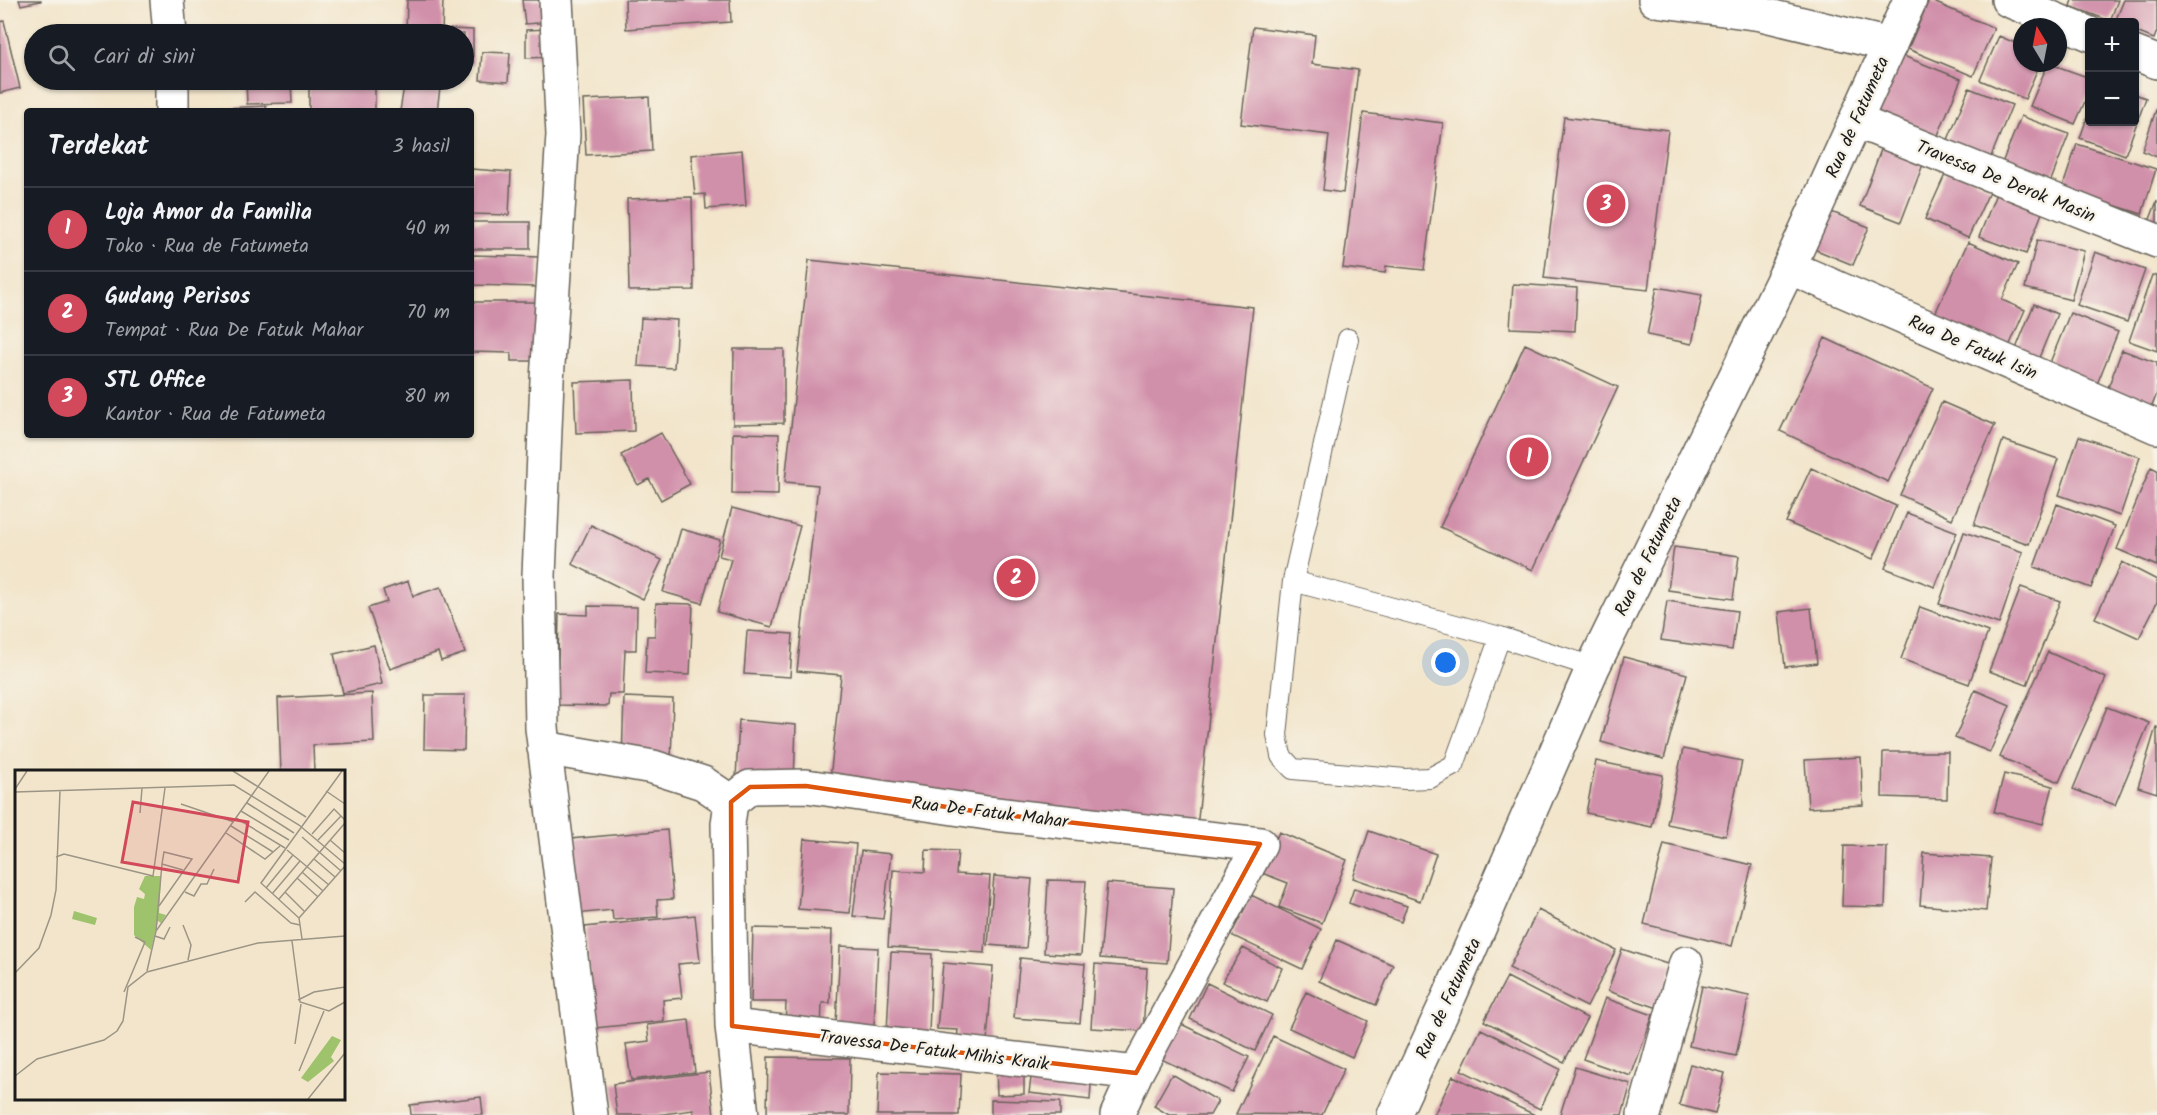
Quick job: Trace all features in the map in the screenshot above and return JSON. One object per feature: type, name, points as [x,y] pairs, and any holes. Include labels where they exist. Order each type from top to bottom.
[{"type":"street","points":[[167,0],[169,24]]},
{"type":"street","points":[[556,0],[563,135],[547,380],[539,576],[544,748],[591,1115]]},
{"type":"street","points":[[1655,0],[1761,14],[1890,45]]},
{"type":"street","name":"Rua de Fatumeta","points":[[1394,1115],[1450,995],[1593,667],[1789,267],[1910,0]]},
{"type":"street","points":[[2008,0],[2085,32]]},
{"type":"street","points":[[2139,55],[2157,62]]},
{"type":"street","points":[[172,90],[172,108]]},
{"type":"street","name":"Travessa De Derok Masin","points":[[1856,121],[2157,241]]},
{"type":"street","name":"Rua De Fatuk Isin","points":[[1789,267],[2157,427]]},
{"type":"street","points":[[544,748],[653,767],[703,783],[731,802],[728,824],[732,1026],[742,1115]]},
{"type":"street","name":"Rua De Fatuk Mahar","points":[[731,802],[750,787],[806,786],[987,813],[1260,844],[1136,1073],[1117,1115]]},
{"type":"street","points":[[1644,1115],[1686,963]]},
{"type":"street","name":"Travessa De Fatuk Mihis Kraik","points":[[732,1026],[1136,1073]]},
{"type":"lane","points":[[1348,339],[1293,581],[1276,735],[1281,756],[1293,768],[1405,779],[1430,778],[1454,765],[1500,637]]},
{"type":"lane","points":[[1293,581],[1500,637],[1593,667]]},
{"type":"highlighted area","points":[[806,786],[987,813],[1260,844],[1136,1073],[732,1026],[731,802],[750,787]]},
{"type":"building","points":[[19,0],[41,0],[41,1],[21,5]]},
{"type":"building","points":[[407,0],[443,0],[442,24],[406,24]]},
{"type":"building","points":[[522,0],[548,0],[551,22],[525,24]]},
{"type":"building","points":[[625,0],[730,0],[731,22],[626,29]]},
{"type":"building","points":[[1929,0],[1994,28],[1973,76],[1908,49]]},
{"type":"building","points":[[2072,0],[2118,0],[2111,18],[2102,18],[2070,6]]},
{"type":"building","points":[[2124,0],[2157,0],[2157,31],[2154,39],[2139,33],[2139,18],[2117,18]]},
{"type":"building","points":[[4,21],[20,88],[0,93],[0,22]]},
{"type":"building","points":[[1253,27],[1315,35],[1312,64],[1358,70],[1343,193],[1323,190],[1329,135],[1241,124]]},
{"type":"building","points":[[549,29],[550,57],[526,58],[526,30]]},
{"type":"building","points":[[1999,36],[2013,42],[2013,72],[2036,72],[2025,99],[1980,80]]},
{"type":"building","points":[[482,52],[510,53],[508,82],[480,80]]},
{"type":"building","points":[[1901,55],[1961,79],[1936,140],[1876,117]]},
{"type":"building","points":[[2067,70],[2085,76],[2085,101],[2075,124],[2030,106],[2044,72],[2067,72]]},
{"type":"building","points":[[1969,88],[2012,105],[1988,164],[1945,147]]},
{"type":"building","points":[[246,90],[291,90],[292,103],[247,104]]},
{"type":"building","points":[[309,90],[375,90],[375,108],[309,108]]},
{"type":"building","points":[[403,90],[440,90],[437,108],[400,108]]},
{"type":"building","points":[[2139,96],[2146,98],[2139,117]]},
{"type":"building","points":[[649,97],[652,151],[586,155],[583,100]]},
{"type":"building","points":[[266,106],[266,108],[224,108]]},
{"type":"building","points":[[2157,107],[2157,157],[2142,151]]},
{"type":"building","points":[[1363,113],[1443,123],[1424,270],[1386,266],[1385,273],[1343,268]]},
{"type":"building","points":[[2021,116],[2069,134],[2048,188],[2000,168]]},
{"type":"building","points":[[1564,117],[1668,130],[1648,290],[1544,278]]},
{"type":"building","points":[[2085,124],[2085,126],[2136,126],[2125,155],[2080,138]]},
{"type":"building","points":[[1885,139],[1927,154],[1901,222],[1860,206]]},
{"type":"building","points":[[2077,144],[2156,169],[2142,214],[2062,189]]},
{"type":"building","points":[[742,150],[746,206],[706,209],[705,194],[695,195],[691,155]]},
{"type":"building","points":[[1948,168],[1991,188],[1968,238],[1925,219]]},
{"type":"building","points":[[474,169],[511,172],[509,215],[474,214]]},
{"type":"building","points":[[1997,191],[2044,208],[2026,254],[1979,237]]},
{"type":"building","points":[[692,197],[694,290],[629,291],[627,199]]},
{"type":"building","points":[[2157,201],[2157,230],[2147,227]]},
{"type":"building","points":[[1829,211],[1869,227],[1853,265],[1814,249]]},
{"type":"building","points":[[474,222],[530,222],[530,249],[474,249]]},
{"type":"building","points":[[2037,240],[2084,251],[2071,300],[2025,288]]},
{"type":"building","points":[[1968,242],[2018,264],[2002,300],[2025,310],[2007,351],[1933,318]]},
{"type":"building","points":[[2095,252],[2145,270],[2127,322],[2077,305]]},
{"type":"building","points":[[474,255],[539,257],[538,287],[474,285]]},
{"type":"building","points":[[809,260],[1253,307],[1196,837],[828,798],[841,675],[797,671],[818,485],[785,482]]},
{"type":"building","points":[[2152,275],[2157,276],[2157,351],[2129,341]]},
{"type":"building","points":[[1513,284],[1577,288],[1575,331],[1510,328]]},
{"type":"building","points":[[1657,287],[1702,295],[1692,344],[1647,335]]},
{"type":"building","points":[[474,302],[540,302],[539,361],[511,361],[511,353],[474,352]]},
{"type":"building","points":[[2034,304],[2057,314],[2036,365],[2013,356]]},
{"type":"building","points":[[2070,313],[2118,332],[2095,389],[2047,370]]},
{"type":"building","points":[[641,318],[677,320],[674,368],[638,366]]},
{"type":"building","points":[[1825,338],[1933,388],[1888,482],[1780,431]]},
{"type":"building","points":[[1525,344],[1618,387],[1533,570],[1440,527]]},
{"type":"building","points":[[734,349],[784,349],[784,423],[733,424]]},
{"type":"building","points":[[2122,350],[2157,363],[2157,393],[2151,409],[2106,393]]},
{"type":"building","points":[[633,380],[634,431],[576,433],[574,382]]},
{"type":"building","points":[[1942,402],[1995,425],[1952,519],[1900,495]]},
{"type":"building","points":[[661,433],[690,484],[661,500],[649,479],[638,485],[621,455]]},
{"type":"building","points":[[733,433],[779,434],[778,495],[732,494]]},
{"type":"building","points":[[2079,436],[2140,457],[2120,516],[2059,495]]},
{"type":"building","points":[[2003,440],[2058,459],[2029,544],[1974,525]]},
{"type":"building","points":[[2151,467],[2157,470],[2157,566],[2117,549]]},
{"type":"building","points":[[1811,468],[1896,506],[1873,559],[1786,522]]},
{"type":"building","points":[[2057,504],[2115,526],[2091,588],[2034,567]]},
{"type":"building","points":[[732,508],[800,526],[772,627],[717,612],[731,559],[719,556]]},
{"type":"building","points":[[1907,513],[1957,532],[1935,587],[1885,568]]},
{"type":"building","points":[[591,525],[662,560],[643,599],[572,564]]},
{"type":"building","points":[[681,529],[720,540],[702,603],[663,592]]},
{"type":"building","points":[[1964,532],[2023,552],[1999,624],[1939,604]]},
{"type":"building","points":[[1674,547],[1739,556],[1733,599],[1668,590]]},
{"type":"building","points":[[2122,562],[2157,580],[2157,602],[2139,638],[2095,618]]},
{"type":"building","points":[[408,581],[413,596],[441,587],[465,653],[441,661],[438,652],[390,669],[368,608],[387,602],[383,590]]},
{"type":"building","points":[[2021,587],[2060,601],[2027,685],[1989,671]]},
{"type":"building","points":[[1667,601],[1737,611],[1732,650],[1661,640]]},
{"type":"building","points":[[656,603],[693,604],[690,675],[645,673],[647,636],[655,636]]},
{"type":"building","points":[[588,606],[637,607],[636,650],[625,650],[623,694],[609,694],[608,706],[557,705],[559,614],[588,615]]},
{"type":"building","points":[[1920,607],[1988,632],[1969,684],[1901,659]]},
{"type":"building","points":[[1811,608],[1817,663],[1785,667],[1779,612]]},
{"type":"building","points":[[747,631],[793,634],[790,677],[744,674]]},
{"type":"building","points":[[374,645],[382,684],[343,693],[334,654]]},
{"type":"building","points":[[2048,652],[2106,678],[2059,782],[2000,757]]},
{"type":"building","points":[[1624,657],[1687,674],[1664,759],[1601,742]]},
{"type":"building","points":[[1975,690],[2010,705],[1990,752],[1955,738]]},
{"type":"building","points":[[372,693],[374,742],[313,745],[314,770],[281,770],[278,698]]},
{"type":"building","points":[[425,695],[465,695],[464,750],[424,749]]},
{"type":"building","points":[[624,697],[673,699],[671,761],[622,760]]},
{"type":"building","points":[[2107,707],[2149,723],[2115,805],[2073,789]]},
{"type":"building","points":[[739,720],[796,725],[794,782],[736,778]]},
{"type":"building","points":[[2157,727],[2157,793],[2138,787]]},
{"type":"building","points":[[1683,749],[1742,761],[1726,836],[1667,824]]},
{"type":"building","points":[[1883,752],[1948,752],[1947,799],[1882,797]]},
{"type":"building","points":[[1861,757],[1863,805],[1808,808],[1805,760]]},
{"type":"building","points":[[1596,761],[1663,775],[1652,827],[1586,813]]},
{"type":"building","points":[[2004,774],[2053,786],[2043,824],[1994,812]]},
{"type":"building","points":[[667,830],[673,899],[657,900],[658,917],[613,920],[612,910],[576,914],[570,839]]},
{"type":"building","points":[[1369,831],[1436,854],[1420,901],[1353,878]]},
{"type":"building","points":[[1279,832],[1347,860],[1322,923],[1279,907],[1288,883],[1262,873]]},
{"type":"building","points":[[804,839],[856,844],[850,913],[798,909]]},
{"type":"building","points":[[1664,844],[1752,865],[1732,946],[1644,924]]},
{"type":"building","points":[[1844,846],[1887,847],[1885,907],[1842,906]]},
{"type":"building","points":[[926,850],[958,851],[956,874],[990,876],[985,953],[888,947],[893,870],[925,872]]},
{"type":"building","points":[[861,851],[891,854],[883,919],[853,916]]},
{"type":"building","points":[[1924,853],[1991,858],[1986,911],[1920,905]]},
{"type":"building","points":[[994,876],[1032,879],[1026,948],[988,945]]},
{"type":"building","points":[[1048,880],[1086,881],[1081,955],[1044,953]]},
{"type":"building","points":[[1107,883],[1173,888],[1167,963],[1100,958]]},
{"type":"building","points":[[1354,888],[1407,906],[1401,922],[1349,903]]},
{"type":"building","points":[[1251,895],[1321,929],[1302,969],[1231,935]]},
{"type":"building","points":[[1538,910],[1616,950],[1587,1007],[1509,968]]},
{"type":"building","points":[[695,915],[700,962],[678,964],[682,998],[663,1000],[664,1021],[595,1028],[585,927]]},
{"type":"building","points":[[753,928],[832,930],[830,1003],[822,1003],[821,1031],[785,1030],[786,1002],[751,1002]]},
{"type":"building","points":[[1337,940],[1393,965],[1376,1005],[1319,981]]},
{"type":"building","points":[[840,946],[878,948],[874,1026],[836,1025]]},
{"type":"building","points":[[1243,948],[1282,968],[1267,1002],[1222,982]]},
{"type":"building","points":[[1622,949],[1673,966],[1658,1008],[1608,991]]},
{"type":"building","points":[[891,952],[932,954],[929,1034],[887,1032]]},
{"type":"building","points":[[1020,958],[1085,964],[1080,1023],[1014,1018]]},
{"type":"building","points":[[943,963],[993,967],[987,1041],[957,1038],[958,1030],[937,1029]]},
{"type":"building","points":[[1095,964],[1147,968],[1143,1031],[1091,1028]]},
{"type":"building","points":[[1507,977],[1587,1018],[1564,1062],[1484,1021]]},
{"type":"building","points":[[1207,983],[1272,1015],[1255,1051],[1190,1019]]},
{"type":"building","points":[[1702,986],[1749,996],[1736,1056],[1689,1046]]},
{"type":"building","points":[[1306,992],[1368,1021],[1352,1057],[1289,1028]]},
{"type":"building","points":[[1605,998],[1653,1015],[1631,1076],[1583,1059]]},
{"type":"building","points":[[689,1020],[695,1072],[631,1080],[626,1044],[649,1041],[647,1025]]},
{"type":"building","points":[[1179,1023],[1249,1057],[1232,1092],[1161,1059]]},
{"type":"building","points":[[1481,1029],[1560,1069],[1540,1109],[1461,1070]]},
{"type":"building","points":[[1273,1036],[1344,1069],[1322,1115],[1236,1114]]},
{"type":"building","points":[[768,1057],[850,1058],[849,1115],[767,1115]]},
{"type":"building","points":[[1033,1063],[1092,1070],[1090,1100],[1029,1093]]},
{"type":"building","points":[[1690,1064],[1725,1073],[1715,1114],[1679,1105]]},
{"type":"building","points":[[1024,1065],[1024,1094],[997,1095],[996,1066]]},
{"type":"building","points":[[1575,1067],[1631,1084],[1622,1115],[1560,1115]]},
{"type":"building","points":[[709,1072],[714,1115],[694,1115],[693,1110],[656,1115],[617,1115],[613,1084]]},
{"type":"building","points":[[879,1072],[961,1074],[959,1115],[877,1115]]},
{"type":"building","points":[[1172,1074],[1218,1101],[1210,1115],[1169,1115],[1154,1106]]},
{"type":"building","points":[[1453,1076],[1535,1115],[1434,1115]]},
{"type":"building","points":[[481,1097],[483,1115],[411,1115],[410,1105]]},
{"type":"building","points":[[991,1100],[1060,1102],[1060,1115],[991,1115]]},
{"type":"place","name":"STL Office","points":[[1606,204]]},
{"type":"place","name":"Loja Amor da Familia","points":[[1529,457]]},
{"type":"place","name":"Gudang Perisos","points":[[1016,578]]}]
